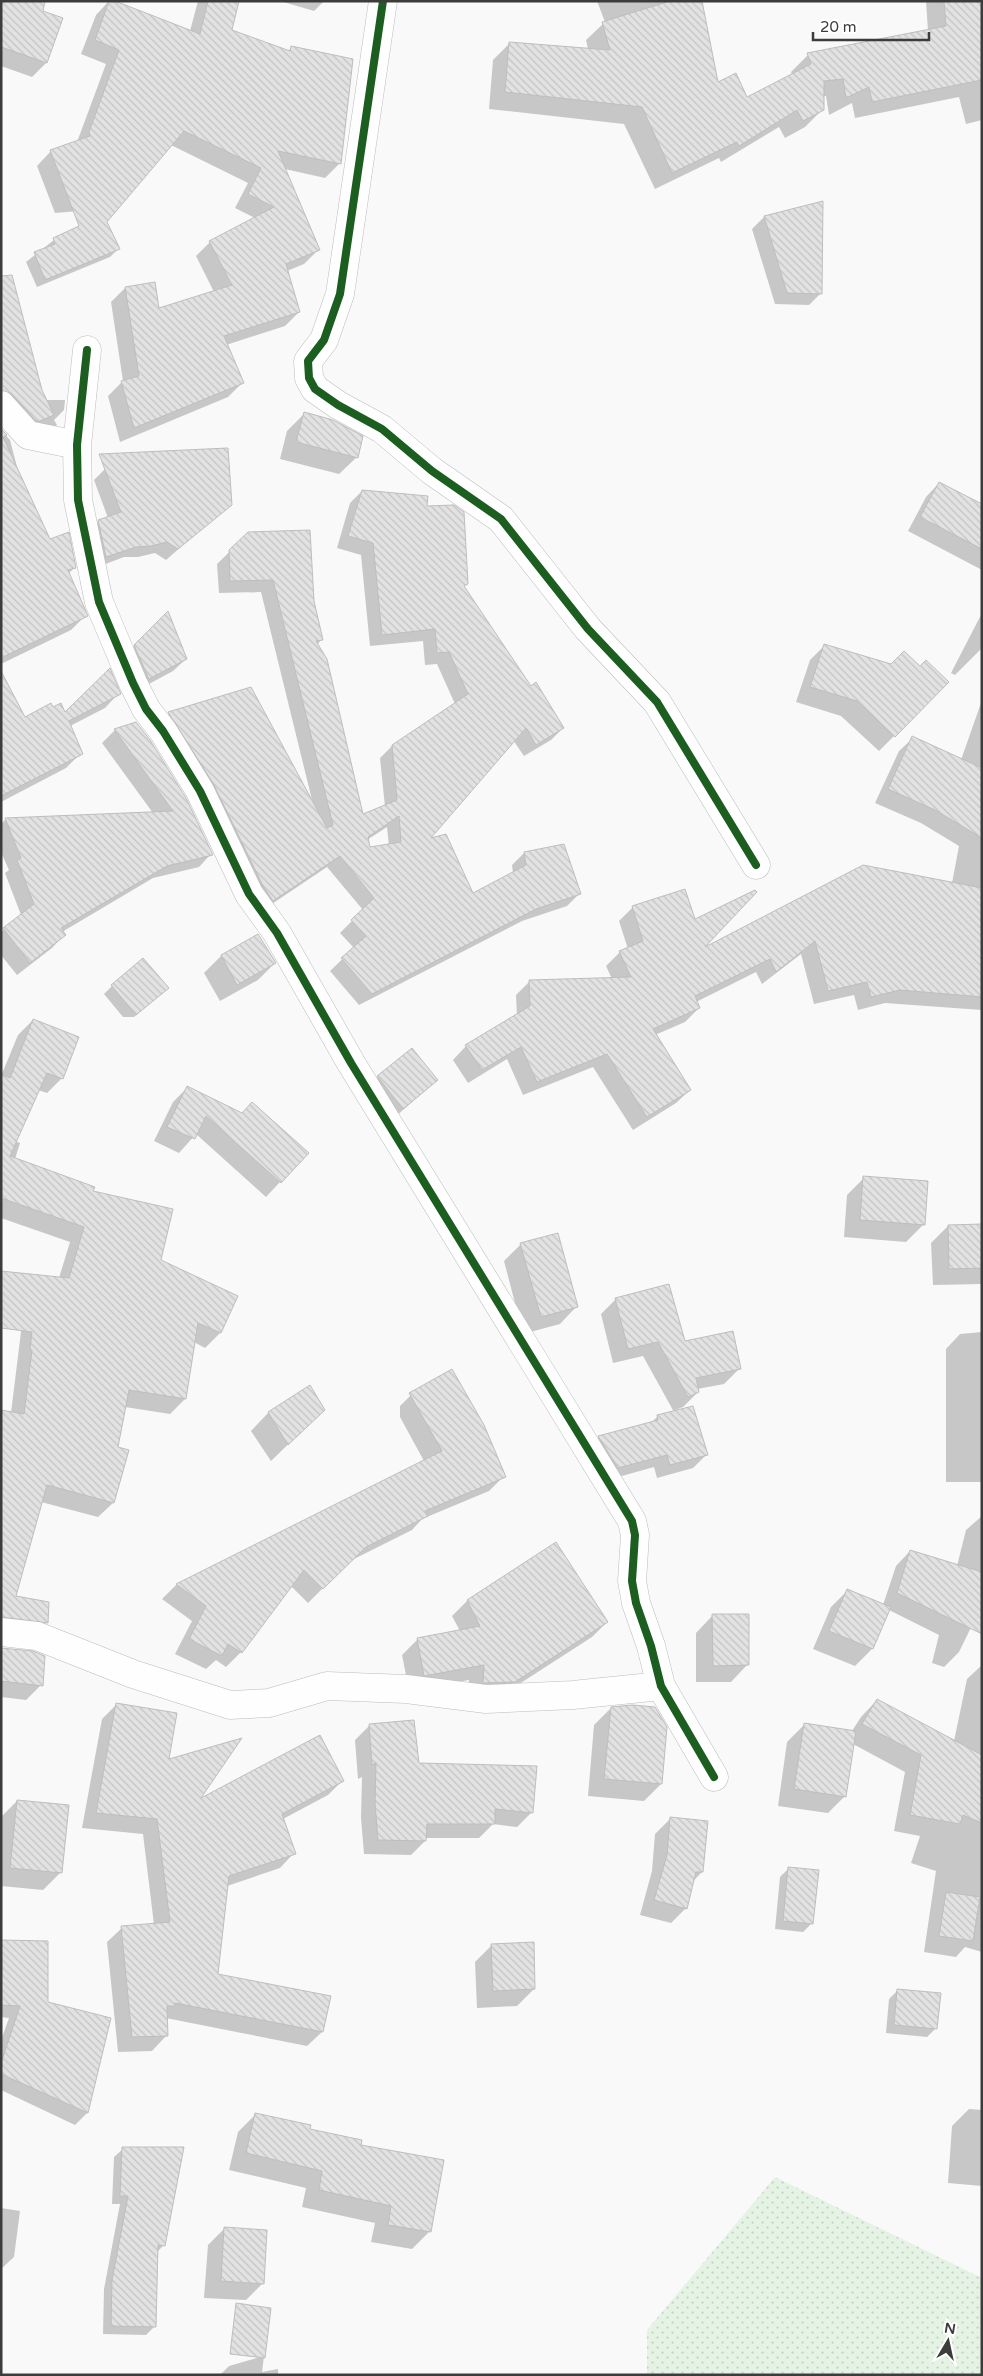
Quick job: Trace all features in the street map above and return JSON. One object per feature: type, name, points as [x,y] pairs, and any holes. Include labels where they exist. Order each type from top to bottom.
[{"type":"street","points":[[383,1],[340,294],[324,340],[308,362],[309,378],[315,388],[338,405],[382,429],[432,471],[501,519],[588,630],[657,702],[756,865]]},
{"type":"street","points":[[87,350],[77,445],[78,500],[99,602],[133,683],[146,709],[163,731],[200,791],[249,894],[277,933],[351,1063],[632,1522],[635,1535],[632,1581],[636,1603],[651,1646],[661,1686],[714,1777]]},
{"type":"street","points":[[1,405],[28,435],[77,445]]},
{"type":"street","points":[[1,1632],[37,1636],[133,1674],[230,1705],[269,1703],[327,1686],[406,1689],[486,1699],[573,1696],[661,1686]]},
{"type":"green space","points":[[775,2177],[982,2278],[982,2375],[647,2375],[647,2330]]},
{"type":"building","points":[[1,1],[45,1],[43,11],[63,18],[47,63],[1,47]]},
{"type":"building","points":[[109,1],[115,1],[200,34],[208,1],[239,1],[232,30],[290,51],[291,46],[353,59],[341,164],[278,151],[320,250],[286,264],[300,312],[224,336],[244,383],[134,428],[121,381],[139,376],[125,287],[155,282],[159,308],[232,285],[209,241],[274,207],[248,194],[261,168],[184,131],[107,222],[120,249],[45,280],[34,252],[55,244],[53,238],[79,226],[50,150],[90,136],[89,132],[119,50],[95,40]]},
{"type":"building","points":[[670,1],[702,1],[718,82],[736,73],[747,97],[811,64],[807,53],[946,26],[944,1],[982,1],[982,80],[872,102],[869,87],[846,98],[843,79],[824,81],[824,110],[803,121],[797,110],[739,146],[737,142],[672,173],[642,107],[505,92],[509,42],[610,50],[602,22]]},
{"type":"building","points":[[823,201],[822,294],[787,293],[764,216]]},
{"type":"building","points":[[12,275],[42,390],[54,415],[40,421],[36,421],[12,394],[1,390],[1,276]]},
{"type":"building","points":[[304,412],[333,420],[363,436],[358,458],[296,442]]},
{"type":"building","points":[[1,429],[7,435],[3,437],[50,539],[69,532],[76,568],[68,570],[88,616],[1,658]]},
{"type":"building","points":[[228,448],[232,505],[178,549],[167,542],[136,547],[106,557],[98,520],[121,512],[99,454]]},
{"type":"building","points":[[939,482],[982,504],[982,549],[920,517]]},
{"type":"building","points":[[362,490],[428,496],[427,506],[454,505],[464,512],[468,584],[464,586],[531,686],[536,682],[564,728],[536,745],[526,728],[431,838],[446,834],[473,893],[526,865],[524,852],[564,844],[581,894],[536,909],[372,994],[341,958],[366,936],[351,920],[374,898],[340,856],[273,901],[263,886],[213,783],[168,712],[251,687],[327,828],[333,825],[273,580],[230,581],[229,550],[248,532],[310,530],[314,601],[323,640],[316,641],[327,659],[363,814],[397,800],[392,745],[468,694],[449,652],[437,653],[435,629],[382,635],[373,543],[348,536]],"holes":[[[399,816],[401,842],[370,847],[368,837]]]},
{"type":"building","points":[[168,611],[187,659],[149,679],[134,645]]},
{"type":"building","points":[[824,644],[891,664],[904,651],[920,666],[926,660],[949,682],[895,737],[857,701],[810,687]]},
{"type":"building","points":[[110,668],[121,694],[69,721],[83,754],[1,796],[1,671],[25,717],[51,703],[53,707],[61,703],[65,712]]},
{"type":"building","points":[[136,722],[150,740],[186,798],[213,855],[167,866],[61,928],[66,935],[30,963],[3,928],[34,904],[17,860],[21,858],[5,818],[173,811],[114,729]]},
{"type":"building","points":[[912,736],[982,768],[982,838],[935,810],[888,789]]},
{"type":"building","points":[[863,865],[982,888],[982,997],[900,990],[871,997],[867,982],[828,991],[815,941],[776,972],[770,959],[695,996],[700,1008],[653,1029],[691,1090],[647,1117],[607,1054],[537,1082],[521,1047],[482,1070],[465,1045],[530,1006],[529,980],[631,977],[619,951],[643,941],[632,906],[685,889],[695,919],[755,890],[757,892],[705,947]]},
{"type":"building","points":[[258,934],[276,963],[237,985],[221,955]]},
{"type":"building","points":[[143,958],[169,988],[136,1015],[111,985]]},
{"type":"building","points":[[33,1019],[79,1037],[63,1079],[47,1073],[10,1156],[95,1187],[93,1191],[173,1209],[161,1260],[238,1296],[221,1333],[198,1323],[186,1399],[129,1390],[118,1447],[129,1450],[114,1503],[47,1485],[16,1596],[49,1602],[48,1623],[1,1617],[1,1410],[24,1414],[32,1350],[30,1349],[32,1332],[1,1328],[1,1271],[69,1278],[84,1227],[1,1198],[1,1074],[10,1078]]},
{"type":"building","points":[[412,1048],[438,1080],[403,1109],[377,1076]]},
{"type":"building","points":[[187,1086],[242,1113],[252,1102],[309,1153],[281,1183],[206,1116],[195,1139],[167,1127]]},
{"type":"building","points":[[863,1176],[928,1181],[925,1225],[860,1220]]},
{"type":"building","points":[[982,1224],[982,1268],[949,1269],[948,1225]]},
{"type":"building","points":[[558,1233],[578,1307],[541,1317],[520,1243]]},
{"type":"building","points":[[669,1284],[685,1341],[733,1331],[741,1369],[696,1378],[699,1392],[688,1397],[658,1342],[628,1349],[615,1298]]},
{"type":"building","points":[[452,1369],[484,1425],[506,1477],[425,1511],[428,1516],[366,1547],[323,1589],[304,1570],[242,1653],[228,1644],[222,1656],[189,1639],[206,1606],[176,1584],[442,1451],[409,1393]]},
{"type":"building","points":[[310,1385],[325,1410],[288,1445],[268,1412]]},
{"type":"building","points":[[693,1406],[708,1455],[670,1465],[667,1455],[618,1468],[598,1436],[658,1420],[657,1415]]},
{"type":"building","points":[[556,1542],[608,1622],[515,1682],[483,1683],[484,1665],[424,1676],[417,1638],[480,1626],[467,1600]]},
{"type":"building","points":[[910,1550],[982,1572],[982,1634],[897,1593]]},
{"type":"building","points":[[847,1589],[891,1607],[873,1649],[829,1631]]},
{"type":"building","points":[[712,1614],[749,1614],[749,1665],[713,1666]]},
{"type":"building","points":[[1,1648],[33,1651],[45,1656],[43,1686],[1,1681]]},
{"type":"building","points":[[877,1699],[982,1755],[982,1823],[963,1815],[960,1824],[910,1815],[921,1755],[862,1724]]},
{"type":"building","points":[[116,1703],[177,1713],[169,1759],[242,1738],[201,1798],[320,1735],[344,1781],[282,1814],[296,1854],[229,1876],[218,1974],[331,1996],[323,2032],[175,2003],[175,2006],[167,2006],[168,2036],[132,2037],[121,1926],[170,1922],[157,1819],[96,1813]]},
{"type":"building","points":[[632,1705],[655,1707],[667,1727],[662,1784],[604,1779],[611,1707]]},
{"type":"building","points":[[414,1720],[419,1763],[537,1766],[533,1813],[495,1809],[495,1824],[427,1824],[426,1841],[378,1840],[375,1803],[376,1763],[372,1765],[369,1724]]},
{"type":"building","points":[[804,1723],[856,1731],[846,1797],[794,1789]]},
{"type":"building","points":[[17,1800],[69,1805],[62,1873],[10,1868]]},
{"type":"building","points":[[670,1817],[708,1821],[703,1872],[696,1872],[687,1909],[654,1900],[667,1855]]},
{"type":"building","points":[[788,1867],[819,1870],[813,1924],[783,1921]]},
{"type":"building","points":[[946,1892],[980,1897],[973,1941],[939,1936]]},
{"type":"building","points":[[1,1940],[48,1941],[48,2002],[111,2018],[88,2113],[1,2074],[1,2063],[20,2006],[1,2005]]},
{"type":"building","points":[[534,1942],[535,1989],[493,1991],[491,1944]]},
{"type":"building","points":[[897,1989],[941,1993],[937,2029],[894,2025]]},
{"type":"building","points":[[255,2113],[311,2125],[310,2129],[362,2140],[361,2145],[444,2160],[431,2232],[388,2225],[391,2206],[319,2190],[322,2171],[246,2153]]},
{"type":"building","points":[[122,2147],[184,2147],[165,2246],[158,2245],[156,2327],[111,2326],[112,2280],[128,2196],[120,2196]]},
{"type":"building","points":[[224,2227],[267,2230],[264,2284],[221,2281]]},
{"type":"building","points":[[236,2303],[271,2308],[265,2358],[230,2354]]},
{"type":"cycle path","points":[[383,1],[340,294],[324,340],[308,361],[309,378],[315,389],[338,405],[382,429],[432,471],[501,519],[588,629],[657,702],[756,865]]},
{"type":"cycle path","points":[[87,350],[77,445],[78,500],[99,602],[133,683],[146,709],[163,731],[200,791],[249,894],[277,933],[351,1063],[632,1521],[635,1535],[632,1581],[636,1603],[651,1646],[661,1686],[714,1777]]}]
